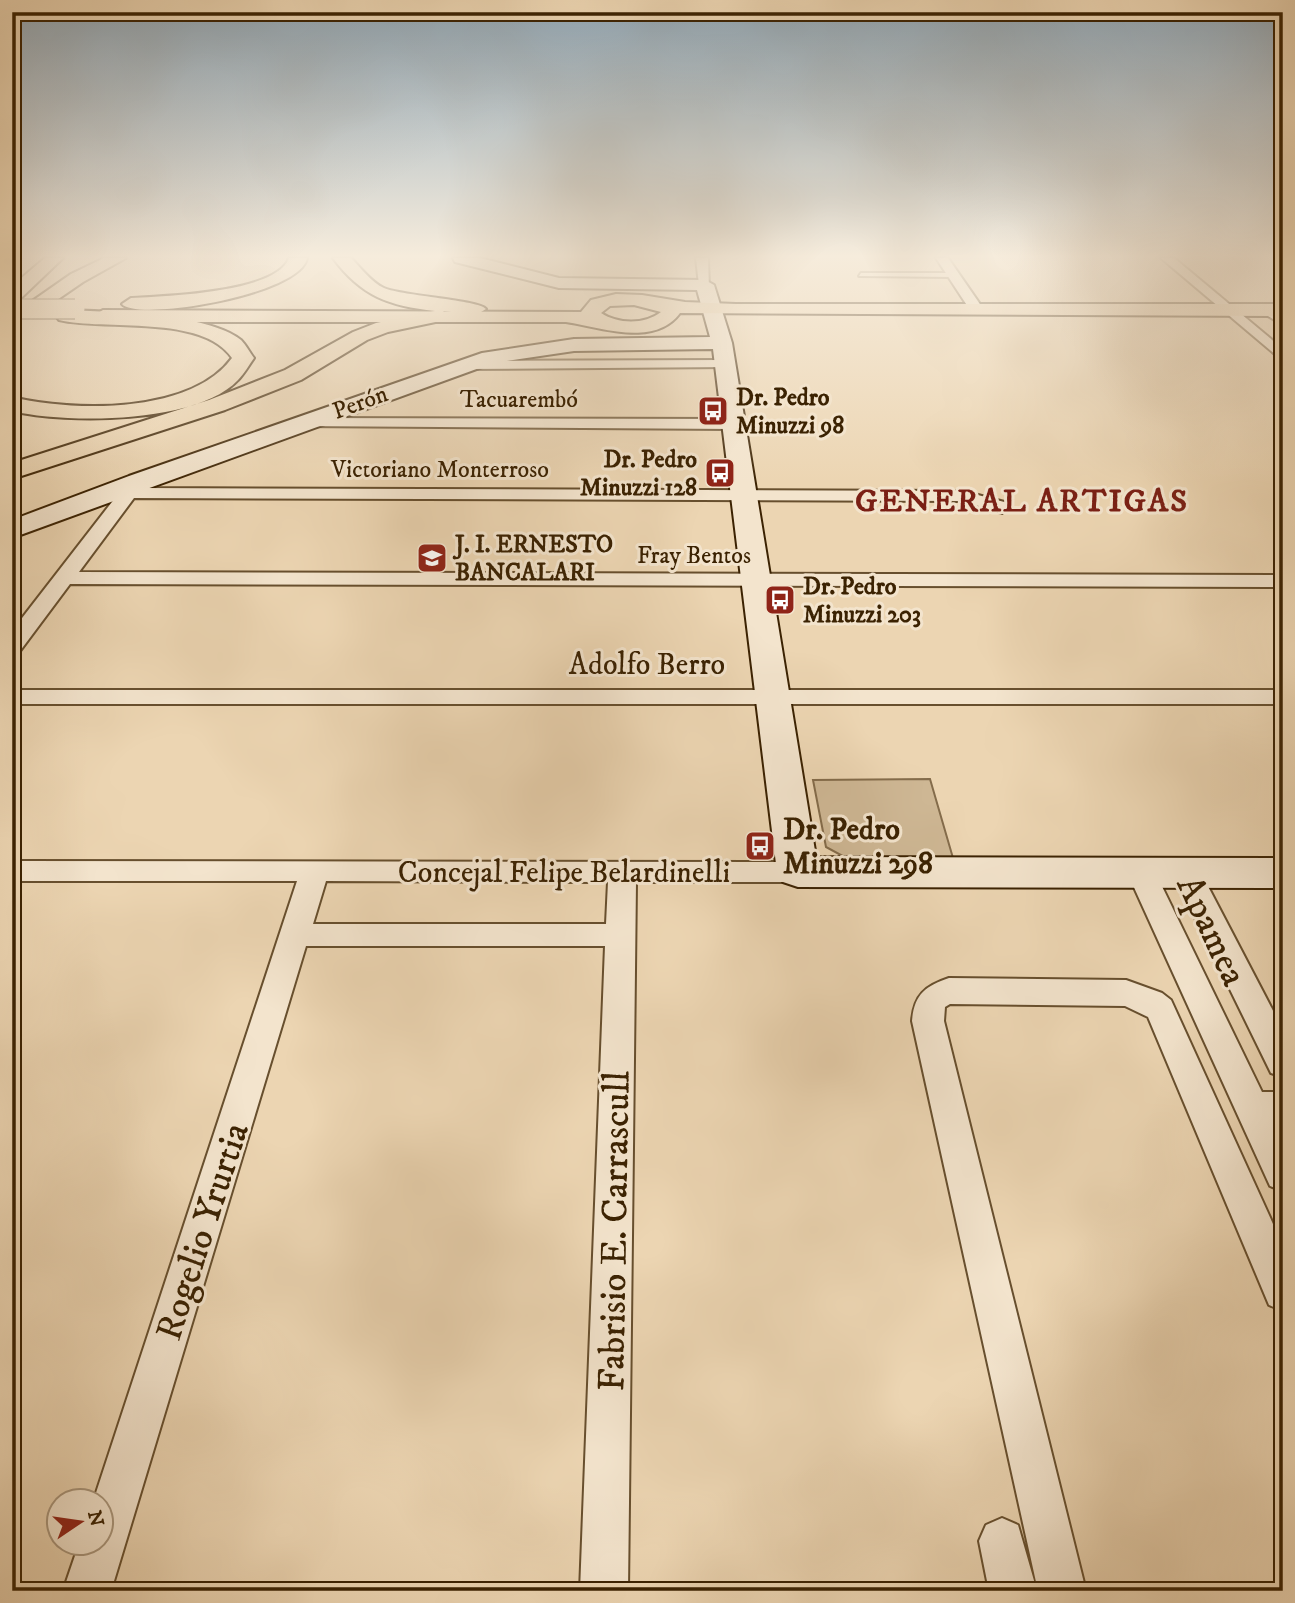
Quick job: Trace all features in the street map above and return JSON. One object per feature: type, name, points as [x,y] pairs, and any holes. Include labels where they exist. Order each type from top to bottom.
[{"type":"main road","points":[[12,404],[44,413],[67,414],[140,409],[184,398],[216,385],[235,372],[243,358],[241,351],[230,341],[208,333]]},
{"type":"main road","points":[[12,471],[217,405],[293,375],[360,336],[372,333]]},
{"type":"main road","points":[[717,333],[723,354],[798,872]]},
{"type":"main road","name":"Perón","points":[[12,530],[462,365],[512,352],[552,346],[723,354]]},
{"type":"main road","name":"Concejal Felipe Belardinelli","points":[[798,872],[1283,873]]},
{"type":"street","points":[[1255,333],[1283,357]]},
{"type":"street","name":"Tacuarembó","points":[[304,423],[733,424]]},
{"type":"street","points":[[12,646],[133,487]]},
{"type":"street","name":"Victoriano Monterroso","points":[[133,487],[963,496],[1002,507]]},
{"type":"street","name":"Fray Bentos","points":[[64,578],[1283,581]]},
{"type":"street","name":"Adolfo Berro","points":[[12,697],[1283,697]]},
{"type":"street","name":"Concejal Felipe Belardinelli","points":[[12,871],[798,872]]},
{"type":"street","name":"Rogelio Yrurtia","points":[[87,1591],[315,871]]},
{"type":"street","name":"Fabrisio E. Carrascull","points":[[604,1591],[622,872]]},
{"type":"street","name":"Apamea","points":[[1141,872],[1267,1107],[1283,1174]]},
{"type":"street","name":"Apamea","points":[[1187,873],[1283,1063]]},
{"type":"street","points":[[295,935],[621,934]]},
{"type":"street","points":[[1062,1591],[928,1021],[929,1002],[936,994],[949,991],[1126,993],[1151,1002],[1160,1009],[1283,1291]]},
{"type":"street","points":[[1002,1541],[1013,1591]]},
{"type":"shaded area","points":[[930,779],[953,858],[850,860],[826,847],[813,780]]},
{"type":"place","name":"Dr. Pedro Minuzzi 98","points":[[713,411]]},
{"type":"place","name":"Dr. Pedro Minuzzi 128","points":[[720,473]]},
{"type":"place","name":"J. I. ERNESTO BANCALARI","points":[[432,558]]},
{"type":"place","name":"Dr. Pedro Minuzzi 203","points":[[780,600]]},
{"type":"place","name":"Dr. Pedro Minuzzi 298","points":[[760,846]]},
{"type":"district","name":"GENERAL ARTIGAS","points":[[1022,500]]}]
